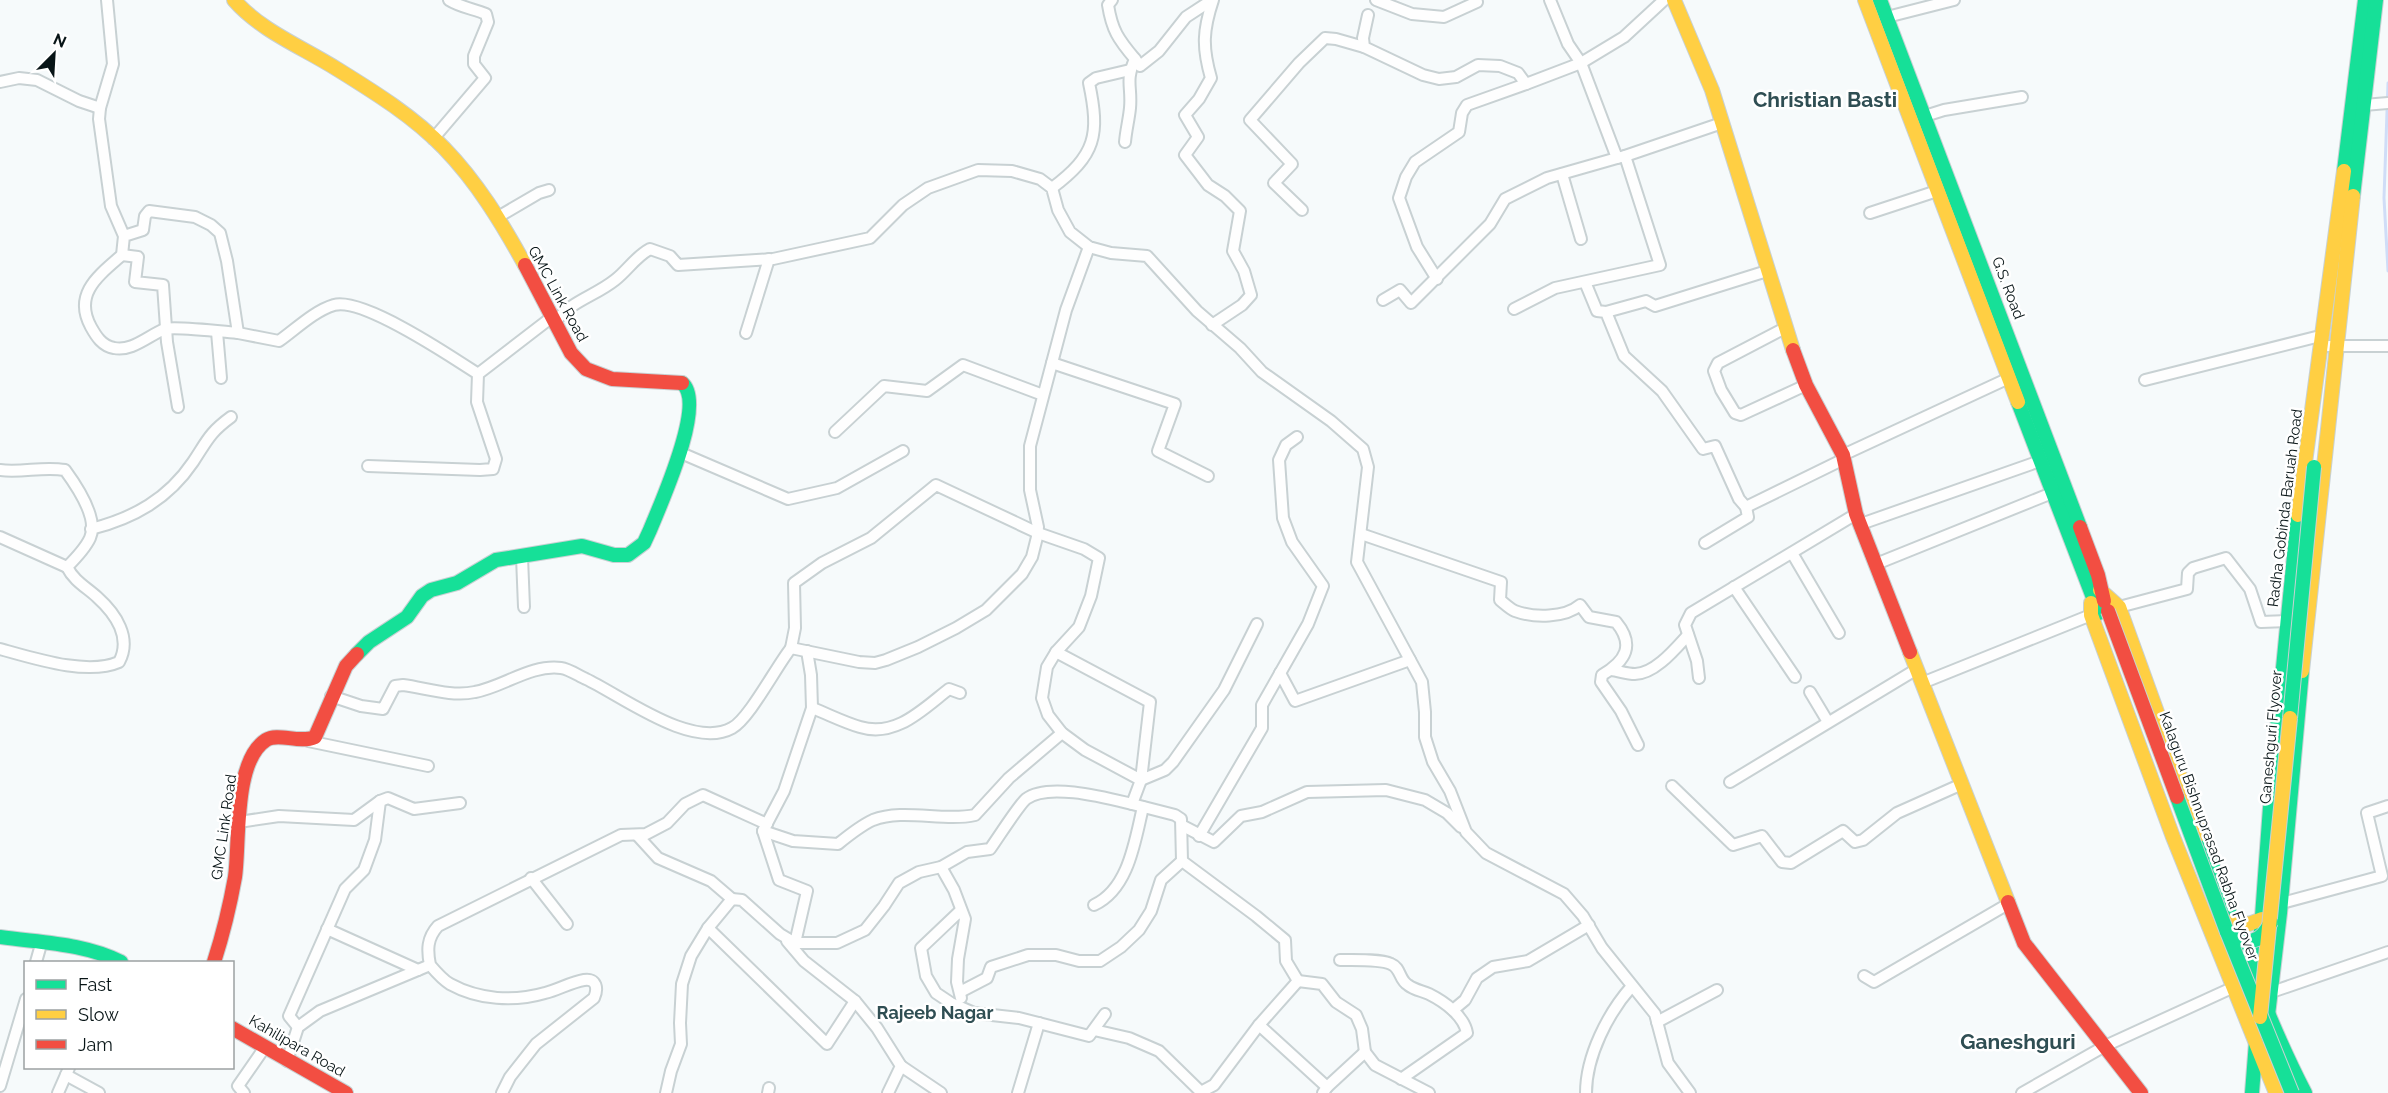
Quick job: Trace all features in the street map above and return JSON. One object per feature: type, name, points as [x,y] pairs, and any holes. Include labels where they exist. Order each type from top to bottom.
[{"type":"main road","name":"GMC Link Road","points":[[214,961],[235,874],[239,822],[250,758],[257,747],[267,740],[278,738],[305,742],[315,737],[346,666],[358,651],[407,617],[422,596],[431,590],[457,583],[496,560],[582,546],[594,547],[611,555],[625,557],[636,553],[644,543],[681,453],[690,397],[687,387],[678,382],[613,378],[594,374],[582,366],[571,353],[498,217],[453,159],[419,126],[320,58],[243,12],[234,0]]},
{"type":"main road","points":[[1674,0],[1712,90],[1785,328],[1806,385],[1844,457],[1858,519],[2024,943],[2141,1093]]},
{"type":"main road","name":"G.S. Road","points":[[1865,0],[2085,580],[2096,590]]},
{"type":"main road","name":"G.S. Road","points":[[1880,0],[2094,564],[2096,590]]},
{"type":"main road","name":"Radha Gobinda Baruah Road","points":[[2263,992],[2282,903],[2308,606],[2327,429],[2327,342],[2365,0]]},
{"type":"main road","name":"Radha Gobinda Baruah Road","points":[[2255,1043],[2262,1020],[2272,780],[2299,507],[2364,105],[2376,0]]},
{"type":"main road","name":"Ganeshguri Flyover","points":[[2262,1020],[2266,921],[2315,463],[2312,426]]},
{"type":"main road","name":"Ganeshguri Flyover","points":[[2315,463],[2327,429]]},
{"type":"main road","points":[[2096,590],[2204,917],[2234,987],[2262,1020],[2283,1051],[2305,1093]]},
{"type":"main road","name":"Kalaguru Bishnuprasad Rabha Flyover","points":[[2096,590],[2238,989],[2282,1093]]},
{"type":"main road","points":[[2104,612],[2228,906],[2230,926],[2263,992],[2262,1020],[2255,1043],[2252,1093]]},
{"type":"main road","name":"Kalaguru Bishnuprasad Rabha Flyover","points":[[2104,612],[2230,926],[2262,1020],[2292,1093]]},
{"type":"main road","points":[[2204,917],[2218,918],[2228,906]]},
{"type":"main road","points":[[2230,926],[2242,940],[2254,941],[2265,935],[2266,921]]},
{"type":"main road","points":[[0,937],[69,944],[114,961]]},
{"type":"main road","name":"Kahilipara Road","points":[[234,1029],[346,1093]]},
{"type":"main road","points":[[2255,1043],[2276,1093]]},
{"type":"main road","points":[[2266,1093],[2267,1073],[2283,1051]]},
{"type":"street","points":[[107,0],[112,64],[99,119],[111,206],[124,236],[122,255],[104,270],[86,293],[83,308],[98,340],[114,348],[138,344],[166,328],[238,333],[279,341],[322,311],[334,305],[348,304],[418,335],[478,374]]},
{"type":"street","points":[[433,139],[485,78],[474,64],[474,56],[488,22],[486,14],[449,0]]},
{"type":"street","points":[[1112,0],[1108,5],[1112,26],[1133,64],[1128,78],[1130,109],[1125,142]]},
{"type":"street","points":[[1052,188],[1082,161],[1092,144],[1096,120],[1089,83],[1096,78],[1133,64],[1140,66],[1159,51],[1186,17],[1213,0]]},
{"type":"street","points":[[1212,325],[1242,305],[1251,295],[1250,285],[1233,251],[1240,211],[1225,196],[1208,185],[1185,155],[1198,136],[1185,115],[1199,99],[1211,78],[1205,53],[1205,24],[1213,0]]},
{"type":"street","points":[[1376,0],[1412,14],[1444,16],[1477,2]]},
{"type":"street","points":[[1514,309],[1555,288],[1660,265],[1621,157],[1581,63],[1568,44],[1550,0]]},
{"type":"street","points":[[1437,279],[1417,247],[1399,198],[1406,177],[1415,162],[1459,132],[1462,113],[1467,105],[1581,63],[1624,37],[1664,0]]},
{"type":"street","points":[[1887,17],[1954,0]]},
{"type":"street","points":[[1364,47],[1363,38],[1368,15]]},
{"type":"street","points":[[1302,210],[1275,183],[1292,164],[1250,120],[1299,63],[1325,38],[1364,47],[1439,79],[1456,77],[1478,65],[1500,66],[1518,73],[1526,84]]},
{"type":"street","points":[[0,82],[19,78],[37,80],[79,101],[100,108]]},
{"type":"street","points":[[1925,116],[1944,110],[2022,97]]},
{"type":"street","points":[[2364,105],[2388,103]]},
{"type":"street","points":[[1383,300],[1400,291],[1411,303],[1490,224],[1505,199],[1547,178],[1621,157],[1722,123]]},
{"type":"street","points":[[478,374],[564,309],[601,291],[618,278],[638,256],[650,249],[669,256],[678,265],[769,259],[870,238],[903,205],[928,188],[978,170],[1012,171],[1040,179],[1052,188],[1058,210],[1070,232],[1089,247],[1111,253],[1147,256],[1212,325],[1240,348],[1262,372],[1331,421],[1363,449],[1368,467],[1357,562],[1422,682],[1425,736],[1466,832]]},
{"type":"street","points":[[1562,174],[1581,239]]},
{"type":"street","points":[[498,217],[549,190]]},
{"type":"street","points":[[1870,213],[1937,191]]},
{"type":"street","points":[[124,236],[143,230],[145,216],[149,211],[195,217],[211,225],[220,233],[227,261],[238,333]]},
{"type":"street","points":[[791,648],[875,663],[918,648],[986,610],[1022,574],[1032,556],[1038,533],[1028,464],[1030,446],[1066,310],[1089,247]]},
{"type":"street","points":[[122,255],[138,257],[135,282],[164,285],[166,328],[178,407]]},
{"type":"street","points":[[746,333],[769,259]]},
{"type":"street","points":[[1586,282],[1598,311],[1606,312],[1646,301],[1655,306],[1767,271]]},
{"type":"street","points":[[1606,312],[1624,356],[1662,391],[1703,449],[1715,446],[1739,499],[1746,507],[1748,517],[1705,543]]},
{"type":"street","points":[[1785,328],[1718,363],[1714,371],[1720,390],[1735,413],[1741,415],[1806,385]]},
{"type":"street","points":[[217,332],[221,378]]},
{"type":"street","points":[[2145,380],[2327,342],[2388,346]]},
{"type":"street","points":[[1052,363],[1174,404],[1158,451],[1208,476]]},
{"type":"street","points":[[835,432],[884,386],[927,391],[963,365],[1043,395]]},
{"type":"street","points":[[368,466],[493,469],[496,459],[477,402],[478,374]]},
{"type":"street","points":[[1746,507],[2009,378]]},
{"type":"street","points":[[91,529],[120,522],[166,494],[192,464],[213,430],[231,417]]},
{"type":"street","points":[[1199,836],[1262,728],[1262,705],[1308,624],[1323,586],[1292,542],[1283,518],[1279,460],[1286,444],[1297,437]]},
{"type":"street","points":[[681,453],[788,498],[837,488],[903,451]]},
{"type":"street","points":[[1699,678],[1697,661],[1685,625],[1691,613],[1792,553],[1858,519],[2040,461]]},
{"type":"street","points":[[0,470],[27,471],[50,467],[65,470],[80,491],[87,507],[91,537],[67,567]]},
{"type":"street","points":[[331,696],[362,706],[383,709],[395,686],[403,685],[451,693],[472,693],[490,689],[526,674],[562,668],[612,692],[659,721],[709,734],[731,729],[744,717],[791,648],[795,628],[794,583],[822,563],[872,538],[936,484],[1038,533],[1084,549],[1099,558],[1090,596],[1078,627],[1056,652],[1047,667],[1042,698],[1048,715],[1062,733],[1085,750],[1141,780]]},
{"type":"street","points":[[1876,564],[2052,493]]},
{"type":"street","points":[[1361,534],[1500,582],[1500,600],[1514,611],[1542,616],[1575,610],[1580,605],[1589,617],[1616,622],[1624,632],[1629,644],[1625,654],[1611,670],[1602,675],[1601,682],[1622,711],[1638,745]]},
{"type":"street","points":[[0,537],[67,567],[72,577],[98,598],[116,619],[125,636],[125,651],[119,662],[108,667],[74,666],[0,649]]},
{"type":"street","points":[[1792,553],[1839,633]]},
{"type":"street","points":[[522,557],[524,607]]},
{"type":"street","points":[[1922,683],[2104,612],[2187,589],[2188,573],[2193,568],[2226,558],[2250,589],[2261,622],[2288,621]]},
{"type":"street","points":[[1734,587],[1795,677]]},
{"type":"street","points":[[1141,780],[1165,770],[1173,762],[1224,690],[1257,624]]},
{"type":"street","points":[[1611,670],[1636,674],[1644,672],[1667,659],[1688,635]]},
{"type":"street","points":[[795,943],[807,891],[779,880],[765,827],[783,791],[812,708],[811,675],[807,651]]},
{"type":"street","points":[[1056,652],[1150,702],[1138,806],[1126,868],[1116,888],[1103,901],[1094,905]]},
{"type":"street","points":[[1280,673],[1295,701],[1410,660]]},
{"type":"street","points":[[1730,782],[1917,669]]},
{"type":"street","points":[[812,708],[862,728],[885,729],[920,713],[949,689],[960,693]]},
{"type":"street","points":[[1810,692],[1828,722]]},
{"type":"street","points":[[502,1093],[510,1077],[536,1044],[594,998],[596,984],[585,980],[521,999],[499,999],[471,993],[448,983],[430,965],[428,946],[432,932],[438,926],[621,835],[646,834],[667,824],[685,804],[703,795],[793,841],[838,844],[862,825],[876,819],[975,815],[1010,778],[1062,733]]},
{"type":"street","points":[[308,741],[429,766]]},
{"type":"street","points":[[1672,786],[1733,845],[1762,836],[1782,862],[1791,863],[1843,831],[1855,842],[1863,840],[1898,813],[1962,784]]},
{"type":"street","points":[[1183,826],[1214,842],[1241,816],[1262,812],[1307,792],[1386,790],[1425,800],[1447,813],[1486,854],[1564,894],[1583,916],[1602,948],[1655,1014],[1668,1063],[1690,1093]]},
{"type":"street","points":[[780,934],[795,943],[837,943],[865,930],[898,883],[919,872],[941,867],[967,852],[981,852],[990,849],[1026,799],[1048,792],[1075,793],[1175,815],[1181,819],[1183,826],[1182,861],[1161,880],[1151,911],[1139,930],[1122,947],[1100,961],[1078,961],[1056,955],[1028,955],[992,967],[987,978],[960,992]]},
{"type":"street","points":[[239,822],[279,816],[354,820],[380,801],[388,798],[414,809],[460,803]]},
{"type":"street","points":[[298,1027],[289,1016],[345,889],[364,870],[375,840],[380,801]]},
{"type":"street","points":[[2282,903],[2385,875],[2367,813],[2388,806]]},
{"type":"street","points":[[637,835],[658,858],[711,881],[732,899],[742,900],[780,934],[804,961],[855,1001],[877,1028],[901,1066],[941,1093]]},
{"type":"street","points":[[1182,861],[1285,940],[1286,961],[1298,981]]},
{"type":"street","points":[[941,867],[954,890],[964,919],[957,982],[964,1008]]},
{"type":"street","points":[[531,878],[567,924]]},
{"type":"street","points":[[666,1093],[681,1044],[682,984],[691,956],[708,928],[732,899]]},
{"type":"street","points":[[1864,976],[1874,982],[2008,904]]},
{"type":"street","points":[[961,910],[921,948],[926,976],[936,993],[974,1013],[1039,1023],[1089,1036],[1105,1014]]},
{"type":"street","points":[[1453,1010],[1465,1000],[1478,978],[1493,967],[1528,960],[1589,925]]},
{"type":"street","points":[[327,928],[418,970]]},
{"type":"street","points":[[708,928],[827,1044],[855,1001]]},
{"type":"street","points":[[37,961],[42,941]]},
{"type":"street","points":[[2263,992],[2388,952]]},
{"type":"street","points":[[1340,960],[1390,963],[1398,968],[1401,979],[1408,985],[1431,995],[1453,1010],[1466,1025],[1467,1033],[1401,1079]]},
{"type":"street","points":[[287,1061],[298,1027],[320,1011],[430,965]]},
{"type":"street","points":[[1094,1030],[1129,1038],[1159,1051],[1201,1092],[1214,1085],[1259,1025],[1298,981]]},
{"type":"street","points":[[1298,981],[1322,984],[1336,1002],[1356,1015],[1362,1029],[1365,1052],[1375,1065],[1429,1093]]},
{"type":"street","points":[[1586,1093],[1586,1082],[1594,1051],[1621,999],[1632,986]]},
{"type":"street","points":[[2022,1093],[2105,1046],[2234,987]]},
{"type":"street","points":[[1657,1022],[1717,990]]},
{"type":"street","points":[[0,1086],[24,1006]]},
{"type":"street","points":[[1018,1093],[1039,1023]]},
{"type":"street","points":[[1259,1025],[1325,1090],[1365,1052]]},
{"type":"street","points":[[244,1093],[238,1086],[265,1047]]},
{"type":"street","points":[[888,1093],[901,1066]]},
{"type":"street","points":[[58,1093],[67,1071],[99,1093]]},
{"type":"waterway","points":[[2388,83],[2384,198],[2388,271]]},
{"type":"traffic: fast","points":[[1880,0],[2080,527]]},
{"type":"traffic: fast","points":[[2344,171],[2365,0]]},
{"type":"traffic: fast","points":[[2353,196],[2376,0]]},
{"type":"traffic: fast","points":[[357,654],[369,642],[407,617],[422,596],[431,590],[457,583],[496,560],[582,546],[614,555],[628,555],[644,543],[671,478],[685,432],[689,411],[688,394],[682,383]]},
{"type":"traffic: fast","points":[[2018,402],[2099,613]]},
{"type":"traffic: fast","points":[[2290,718],[2314,467]]},
{"type":"traffic: fast","points":[[2257,985],[2272,780],[2298,515]]},
{"type":"traffic: fast","points":[[2268,1015],[2280,913],[2302,671]]},
{"type":"traffic: fast","points":[[2177,797],[2227,932],[2292,1093]]},
{"type":"traffic: fast","points":[[2201,834],[2262,998],[2305,1093]]},
{"type":"traffic: fast","points":[[2227,932],[2241,939],[2252,941],[2262,935],[2271,922]]},
{"type":"traffic: fast","points":[[0,937],[77,947],[119,961]]},
{"type":"traffic: fast","points":[[2252,1093],[2256,1042]]},
{"type":"traffic: slow","points":[[234,0],[269,30],[379,96],[432,136],[478,189],[525,265]]},
{"type":"traffic: slow","points":[[1674,0],[1712,90],[1793,350]]},
{"type":"traffic: slow","points":[[1865,0],[2018,402]]},
{"type":"traffic: slow","points":[[2298,515],[2344,171]]},
{"type":"traffic: slow","points":[[2302,671],[2353,196]]},
{"type":"traffic: slow","points":[[2100,590],[2119,607],[2201,834]]},
{"type":"traffic: slow","points":[[2091,603],[2091,615],[2173,837],[2276,1093]]},
{"type":"traffic: slow","points":[[1910,652],[2008,902]]},
{"type":"traffic: slow","points":[[2260,1017],[2290,718]]},
{"type":"traffic: slow","points":[[2233,921],[2249,924],[2262,919]]},
{"type":"traffic: jam","points":[[525,265],[571,353],[586,369],[612,379],[682,383]]},
{"type":"traffic: jam","points":[[1793,350],[1806,385],[1843,455],[1856,514],[1910,652]]},
{"type":"traffic: jam","points":[[2080,527],[2098,575],[2104,601]]},
{"type":"traffic: jam","points":[[2108,611],[2177,797]]},
{"type":"traffic: jam","points":[[214,961],[235,877],[240,804],[248,765],[255,751],[266,740],[276,737],[302,739],[315,737],[346,666],[357,654]]},
{"type":"traffic: jam","points":[[2008,902],[2024,943],[2141,1093]]},
{"type":"traffic: jam","points":[[234,1029],[346,1093]]},
{"type":"district","name":"Christian Basti","points":[[1825,100]]},
{"type":"district","name":"Rajeeb Nagar","points":[[935,1013]]},
{"type":"district","name":"Ganeshguri","points":[[2018,1042]]}]
